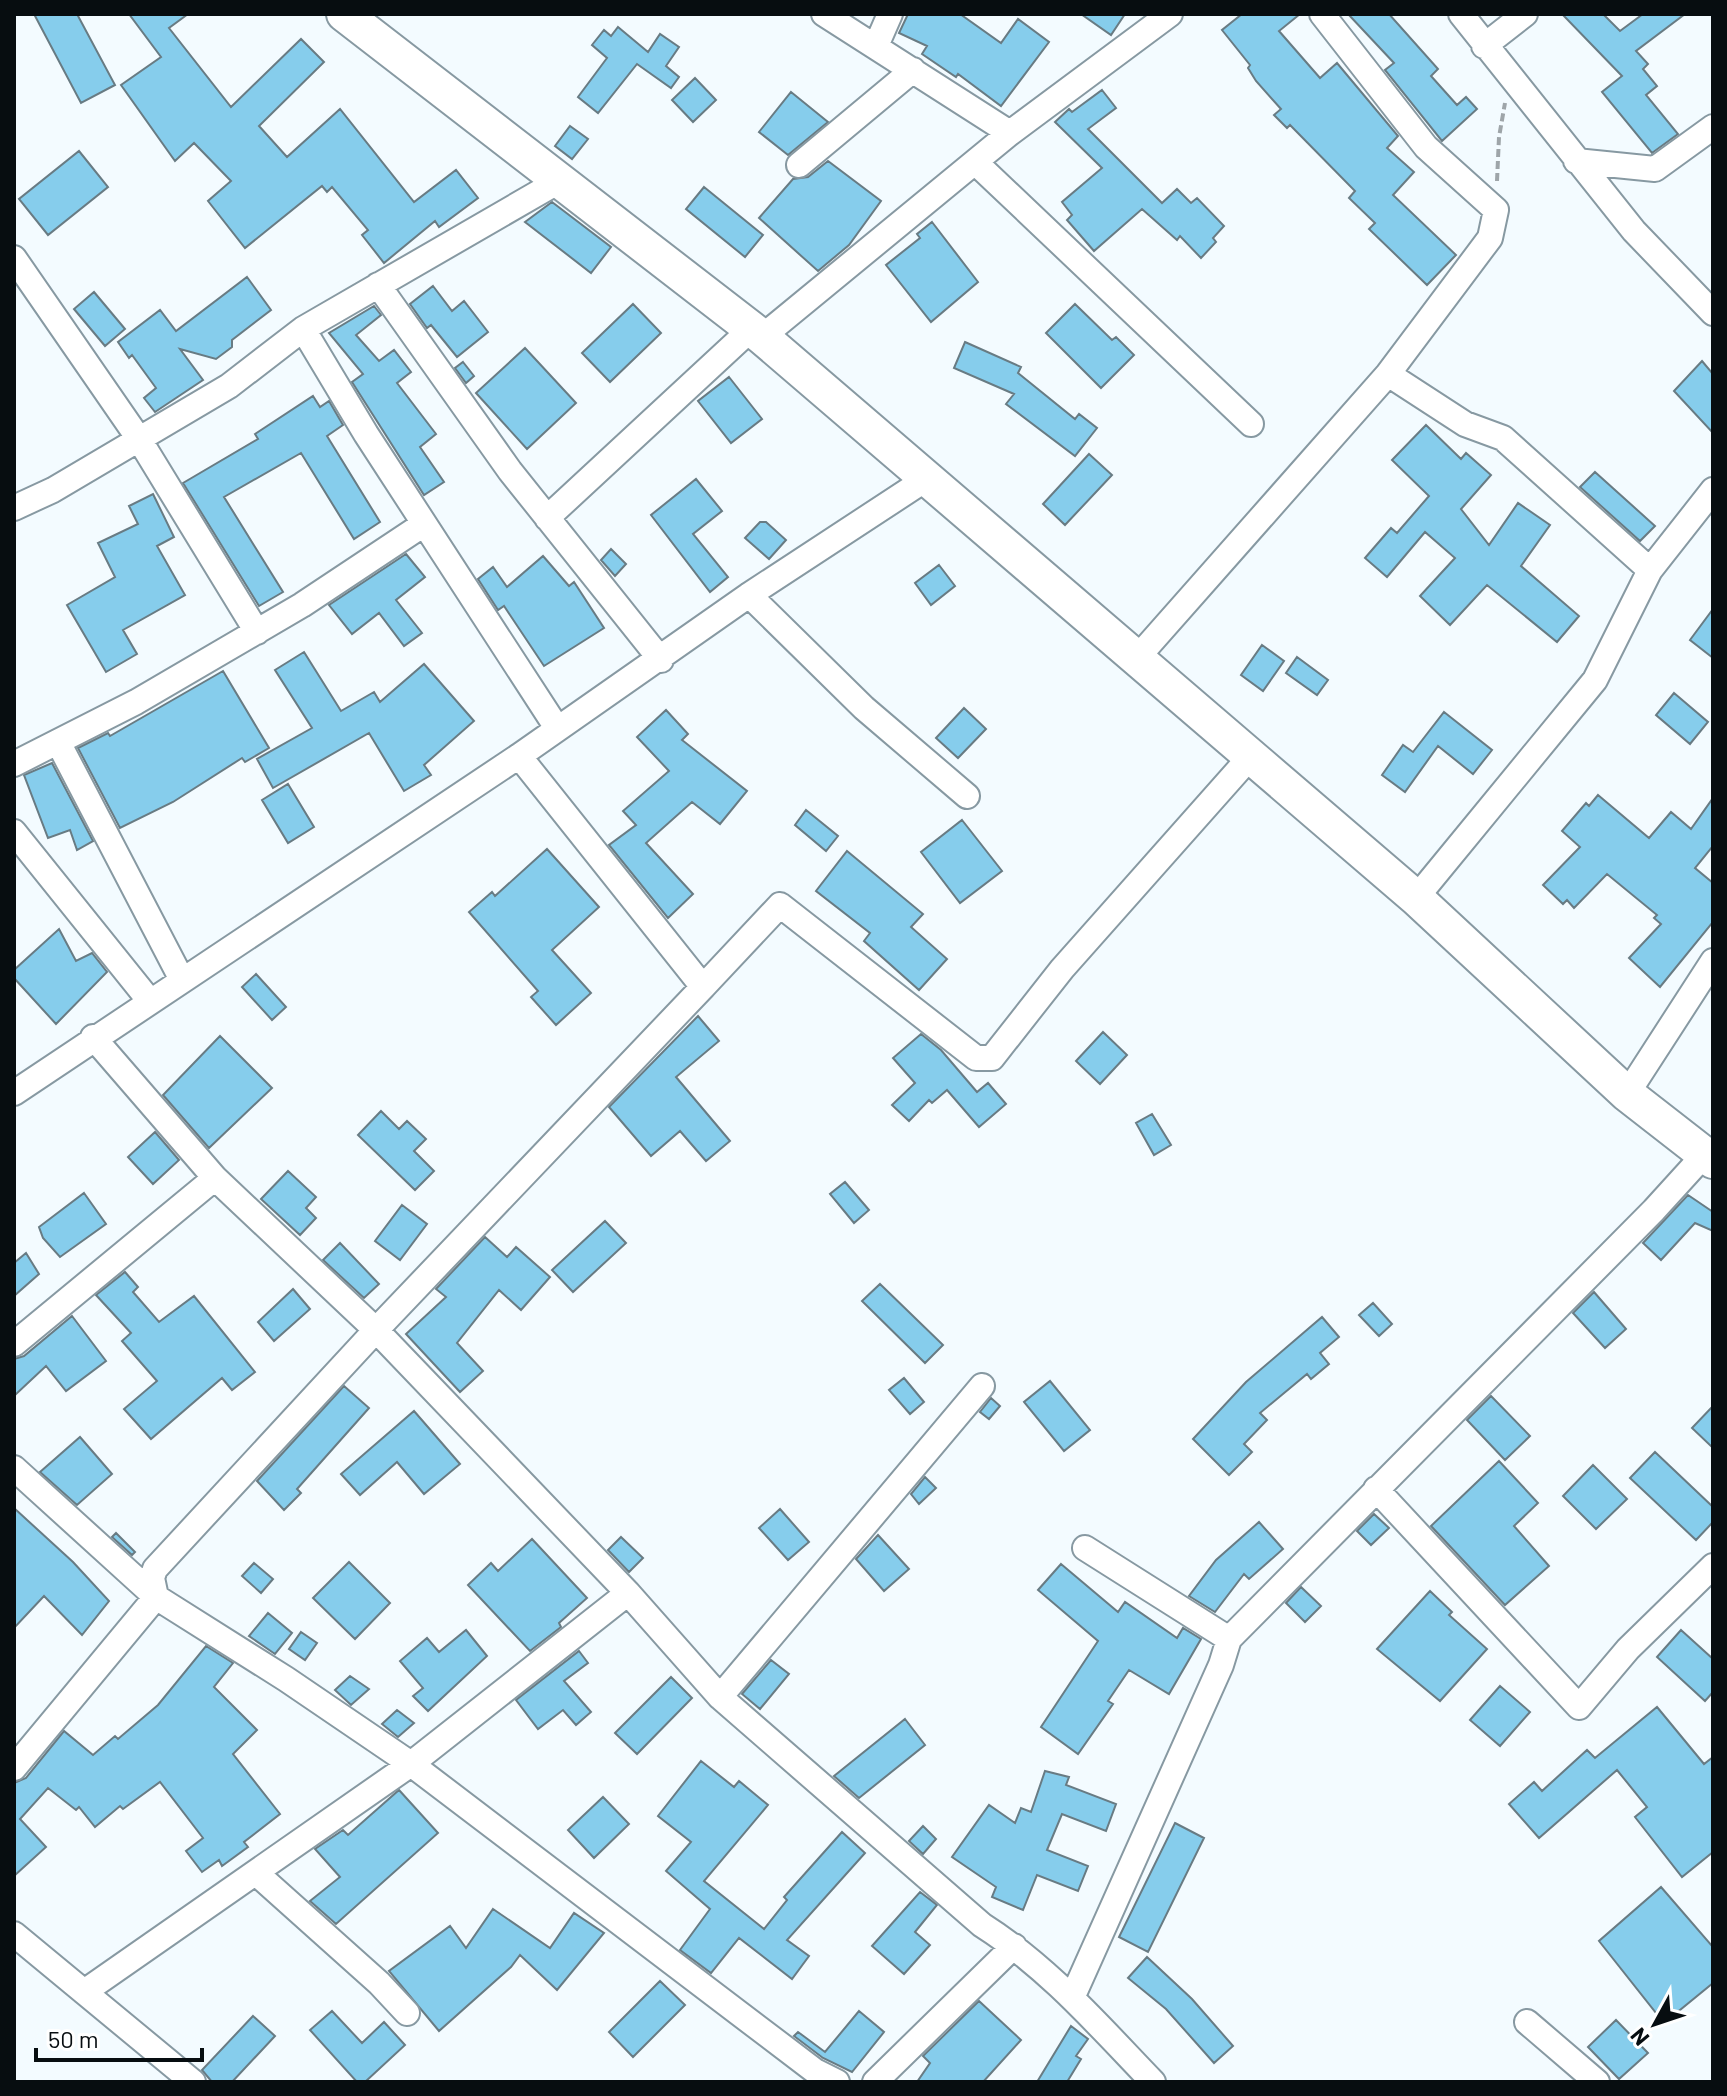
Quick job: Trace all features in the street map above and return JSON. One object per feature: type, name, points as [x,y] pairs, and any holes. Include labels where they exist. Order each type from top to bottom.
[{"type":"street","points":[[344,14],[757,333],[1416,898],[1627,1094],[1708,1158],[1229,1639],[1221,1665],[1072,1998]]},
{"type":"street","points":[[824,14],[1010,133]]},
{"type":"street","points":[[876,46],[890,14]]},
{"type":"street","points":[[547,518],[757,333],[1010,133],[1170,14]]},
{"type":"street","points":[[1137,658],[1388,374],[1490,238],[1496,210],[1426,147],[1322,14]]},
{"type":"street","points":[[1461,14],[1634,231],[1713,313]]},
{"type":"street","points":[[1484,46],[1525,14]]},
{"type":"street","points":[[799,165],[913,70]]},
{"type":"street","points":[[1576,161],[1655,169],[1713,127]]},
{"type":"street","points":[[975,162],[1251,424]]},
{"type":"street","points":[[14,508],[53,490],[229,386],[303,329],[559,181]]},
{"type":"street","points":[[14,258],[24,290],[139,439],[257,632]]},
{"type":"street","points":[[378,285],[547,518],[661,660]]},
{"type":"street","points":[[303,329],[424,524],[557,728]]},
{"type":"street","points":[[1388,374],[1465,424],[1503,438],[1650,570]]},
{"type":"street","points":[[14,1093],[181,978],[661,660],[749,595],[926,479]]},
{"type":"street","points":[[1416,898],[1595,680],[1650,570],[1713,490]]},
{"type":"street","points":[[14,764],[136,702],[257,632],[424,524]]},
{"type":"street","points":[[749,595],[864,708],[967,796]]},
{"type":"street","points":[[58,742],[181,978]]},
{"type":"street","points":[[519,756],[703,987]]},
{"type":"street","points":[[156,1597],[152,1578],[155,1569],[376,1330],[780,905],[976,1058],[992,1058],[1062,969],[1251,756]]},
{"type":"street","points":[[14,832],[149,1000]]},
{"type":"street","points":[[1627,1094],[1713,961]]},
{"type":"street","points":[[93,1037],[215,1178],[376,1330],[628,1593],[720,1697],[982,1925],[1014,1946],[1072,1998],[1153,2082]]},
{"type":"street","points":[[14,1344],[215,1178]]},
{"type":"street","points":[[720,1697],[982,1386]]},
{"type":"street","points":[[14,1468],[156,1597],[411,1764],[810,2076],[837,2082]]},
{"type":"street","points":[[1376,1489],[1579,1707],[1628,1649],[1713,1566]]},
{"type":"street","points":[[1085,1548],[1229,1639]]},
{"type":"street","points":[[84,1992],[411,1764],[628,1593]]},
{"type":"street","points":[[14,1768],[156,1597]]},
{"type":"street","points":[[256,1873],[379,1983],[407,2013]]},
{"type":"street","points":[[14,1934],[193,2082]]},
{"type":"street","points":[[875,2082],[1014,1946]]},
{"type":"street","points":[[1527,2022],[1597,2082]]},
{"type":"path","points":[[1496,210],[1499,137],[1509,77]]},
{"type":"building","points":[[34,14],[77,14],[115,85],[81,103]]},
{"type":"building","points":[[129,14],[188,14],[169,28],[231,107],[301,39],[324,62],[259,126],[287,157],[340,109],[414,202],[456,170],[478,198],[439,227],[435,221],[384,263],[362,235],[368,230],[332,187],[327,192],[322,186],[245,248],[208,201],[231,181],[194,143],[175,161],[121,85],[161,57]]},
{"type":"building","points":[[908,14],[960,14],[1001,43],[1018,19],[1049,42],[1001,106],[958,74],[956,77],[922,54],[927,46],[899,33]]},
{"type":"building","points":[[1081,14],[1125,14],[1111,35]]},
{"type":"building","points":[[1242,14],[1300,14],[1279,31],[1320,78],[1337,63],[1398,136],[1387,148],[1414,172],[1393,195],[1456,255],[1427,285],[1369,229],[1375,223],[1349,198],[1355,191],[1290,125],[1287,128],[1274,115],[1281,109],[1256,81],[1248,68],[1250,65],[1222,30]]},
{"type":"building","points":[[1348,14],[1389,14],[1438,69],[1431,76],[1457,105],[1466,97],[1477,109],[1442,141],[1385,70],[1394,63]]},
{"type":"building","points":[[1562,14],[1603,14],[1620,31],[1643,14],[1685,14],[1636,51],[1648,64],[1643,69],[1657,86],[1646,95],[1678,134],[1652,153],[1602,92],[1622,76]]},
{"type":"building","points":[[618,27],[648,52],[660,34],[679,47],[666,66],[679,77],[671,88],[637,64],[598,113],[578,97],[607,58],[592,45],[604,30],[611,36]]},
{"type":"building","points":[[695,78],[716,100],[693,122],[672,100]]},
{"type":"building","points":[[1102,90],[1116,108],[1088,129],[1162,203],[1177,189],[1191,203],[1197,198],[1224,226],[1213,238],[1216,242],[1201,258],[1180,236],[1177,240],[1142,209],[1094,251],[1067,220],[1072,215],[1062,202],[1102,168],[1055,122],[1069,109],[1072,112]]},
{"type":"building","points":[[791,92],[828,122],[788,155],[759,132]]},
{"type":"building","points":[[570,126],[588,139],[572,159],[555,146]]},
{"type":"building","points":[[79,151],[108,187],[48,235],[19,199]]},
{"type":"building","points":[[828,161],[881,201],[849,245],[818,271],[759,218],[793,179],[808,177]]},
{"type":"building","points":[[704,187],[763,235],[745,257],[686,209]]},
{"type":"building","points":[[552,202],[611,247],[591,273],[525,222]]},
{"type":"building","points":[[932,222],[978,282],[931,322],[886,265],[920,238],[917,234]]},
{"type":"building","points":[[247,277],[271,310],[232,340],[232,347],[216,359],[180,349],[203,380],[155,412],[144,398],[156,388],[132,355],[129,358],[118,342],[160,310],[176,331]]},
{"type":"building","points":[[433,286],[452,311],[464,301],[488,332],[457,357],[431,325],[427,328],[410,304]]},
{"type":"building","points":[[94,292],[125,329],[105,346],[74,309]]},
{"type":"building","points":[[633,304],[661,333],[610,382],[582,353]]},
{"type":"building","points":[[1075,304],[1112,340],[1116,337],[1134,355],[1101,388],[1046,333]]},
{"type":"building","points":[[374,306],[381,315],[356,335],[379,361],[394,350],[411,372],[397,383],[436,434],[420,447],[444,482],[424,495],[352,382],[363,374],[329,333]]},
{"type":"building","points":[[965,342],[1021,367],[1018,373],[1075,419],[1079,414],[1097,428],[1075,456],[1006,404],[1014,394],[954,368]]},
{"type":"building","points":[[525,348],[576,403],[527,449],[476,393]]},
{"type":"building","points":[[1702,361],[1713,374],[1713,433],[1674,391]]},
{"type":"building","points":[[463,362],[474,376],[466,383],[455,368]]},
{"type":"building","points":[[729,377],[762,419],[731,443],[698,401]]},
{"type":"building","points":[[313,396],[320,407],[329,401],[343,425],[327,436],[380,522],[354,539],[301,453],[224,497],[283,592],[259,606],[183,483],[258,439],[255,434]]},
{"type":"building","points":[[1426,425],[1461,459],[1466,453],[1491,475],[1461,509],[1489,545],[1518,503],[1550,525],[1521,566],[1579,616],[1557,642],[1487,585],[1450,625],[1420,596],[1455,558],[1425,532],[1387,577],[1365,558],[1391,528],[1397,533],[1429,496],[1392,460]]},
{"type":"building","points":[[1089,454],[1112,475],[1065,525],[1043,504]]},
{"type":"building","points":[[1595,472],[1655,526],[1640,541],[1580,487]]},
{"type":"building","points":[[696,479],[722,511],[693,534],[728,577],[710,592],[651,515]]},
{"type":"building","points":[[153,494],[174,537],[157,546],[185,595],[123,630],[137,654],[106,672],[67,605],[115,577],[98,543],[138,524],[129,506]]},
{"type":"building","points":[[760,522],[766,522],[786,540],[769,559],[745,538]]},
{"type":"building","points":[[611,549],[626,564],[615,576],[601,560]]},
{"type":"building","points":[[406,554],[425,577],[396,600],[422,633],[404,646],[379,613],[352,634],[329,605]]},
{"type":"building","points":[[543,556],[569,586],[574,582],[604,628],[544,666],[504,606],[498,610],[478,579],[493,567],[507,587]]},
{"type":"building","points":[[939,565],[955,586],[931,605],[915,583]]},
{"type":"building","points":[[1713,609],[1713,658],[1690,640]]},
{"type":"building","points":[[1262,645],[1284,661],[1263,691],[1241,675]]},
{"type":"building","points":[[304,652],[341,711],[374,692],[380,702],[424,664],[474,721],[424,765],[431,775],[404,791],[369,733],[273,788],[257,759],[312,728],[275,670]]},
{"type":"building","points":[[1297,657],[1328,680],[1317,695],[1286,673]]},
{"type":"building","points":[[223,671],[269,748],[245,762],[242,758],[173,802],[120,828],[78,748],[108,733],[110,736]]},
{"type":"building","points":[[1674,693],[1708,722],[1690,744],[1656,715]]},
{"type":"building","points":[[964,708],[986,729],[958,758],[936,738]]},
{"type":"building","points":[[666,710],[688,734],[682,740],[747,791],[720,824],[692,802],[646,843],[693,894],[668,918],[609,845],[636,825],[623,811],[669,771],[637,737]]},
{"type":"building","points":[[1444,712],[1492,750],[1473,774],[1438,746],[1405,792],[1382,775],[1403,745],[1413,752]]},
{"type":"building","points":[[52,763],[93,841],[77,850],[70,830],[48,838],[24,775]]},
{"type":"building","points":[[288,784],[314,827],[288,843],[262,800]]},
{"type":"building","points":[[1598,795],[1649,838],[1671,812],[1691,829],[1713,798],[1713,846],[1695,868],[1713,883],[1713,922],[1660,987],[1629,958],[1661,924],[1654,918],[1657,915],[1607,874],[1574,908],[1567,900],[1563,904],[1543,885],[1580,847],[1562,831],[1586,803],[1589,806]]},
{"type":"building","points":[[806,810],[838,836],[826,851],[795,825]]},
{"type":"building","points":[[962,820],[1002,871],[960,903],[921,852]]},
{"type":"building","points":[[547,849],[599,907],[552,950],[591,993],[556,1025],[531,997],[538,991],[469,912],[492,892],[495,896]]},
{"type":"building","points":[[847,851],[923,914],[911,927],[947,959],[919,990],[864,941],[870,933],[816,891]]},
{"type":"building","points":[[59,929],[76,961],[92,953],[107,972],[56,1024],[14,978],[14,970]]},
{"type":"building","points":[[256,974],[286,1007],[272,1020],[242,987]]},
{"type":"building","points":[[698,1016],[719,1041],[676,1077],[730,1141],[706,1161],[680,1131],[651,1156],[609,1107]]},
{"type":"building","points":[[1103,1032],[1127,1055],[1100,1084],[1076,1061]]},
{"type":"building","points":[[921,1034],[941,1050],[977,1092],[988,1083],[1006,1104],[979,1127],[947,1090],[932,1103],[929,1100],[909,1121],[892,1105],[915,1083],[893,1058]]},
{"type":"building","points":[[220,1036],[272,1088],[209,1148],[163,1095]]},
{"type":"building","points":[[381,1111],[399,1129],[407,1121],[426,1139],[414,1151],[434,1171],[415,1190],[358,1135]]},
{"type":"building","points":[[1152,1114],[1171,1145],[1154,1155],[1136,1123]]},
{"type":"building","points":[[155,1132],[179,1160],[153,1184],[128,1157]]},
{"type":"building","points":[[288,1171],[316,1197],[306,1208],[316,1218],[300,1235],[261,1199]]},
{"type":"building","points":[[845,1182],[869,1210],[854,1223],[830,1194]]},
{"type":"building","points":[[84,1193],[106,1224],[60,1257],[43,1238],[39,1227]]},
{"type":"building","points":[[1688,1195],[1713,1212],[1713,1231],[1695,1223],[1661,1260],[1643,1243]]},
{"type":"building","points":[[402,1205],[427,1224],[400,1260],[375,1241]]},
{"type":"building","points":[[605,1221],[626,1243],[573,1292],[552,1270]]},
{"type":"building","points":[[485,1237],[507,1257],[516,1247],[550,1277],[521,1310],[499,1290],[457,1343],[483,1371],[460,1392],[406,1334],[446,1297],[436,1289]]},
{"type":"building","points":[[340,1243],[379,1284],[364,1298],[323,1260]]},
{"type":"building","points":[[26,1253],[39,1274],[14,1296],[14,1263]]},
{"type":"building","points":[[125,1272],[138,1287],[133,1292],[159,1322],[194,1296],[255,1372],[232,1390],[222,1378],[151,1439],[124,1409],[157,1381],[122,1341],[131,1333],[96,1295]]},
{"type":"building","points":[[880,1284],[943,1345],[925,1363],[862,1301]]},
{"type":"building","points":[[293,1289],[310,1309],[274,1341],[258,1322]]},
{"type":"building","points":[[1594,1292],[1626,1329],[1605,1348],[1573,1313]]},
{"type":"building","points":[[1373,1303],[1392,1324],[1379,1336],[1359,1315]]},
{"type":"building","points":[[72,1316],[106,1361],[66,1391],[46,1366],[14,1396],[14,1359],[24,1356]]},
{"type":"building","points":[[1322,1317],[1339,1337],[1320,1353],[1329,1364],[1311,1379],[1307,1374],[1260,1413],[1267,1420],[1244,1444],[1252,1452],[1229,1475],[1193,1439],[1246,1382]]},
{"type":"building","points":[[904,1378],[924,1402],[910,1414],[889,1390]]},
{"type":"building","points":[[1050,1381],[1090,1430],[1064,1451],[1024,1402]]},
{"type":"building","points":[[344,1386],[369,1408],[297,1489],[301,1493],[284,1510],[257,1481]]},
{"type":"building","points":[[1491,1396],[1530,1436],[1505,1460],[1467,1420]]},
{"type":"building","points":[[991,1398],[1000,1406],[989,1419],[980,1412]]},
{"type":"building","points":[[1713,1406],[1713,1448],[1692,1428]]},
{"type":"building","points":[[414,1411],[460,1464],[424,1494],[397,1462],[360,1495],[341,1474]]},
{"type":"building","points":[[80,1437],[112,1474],[77,1505],[40,1472]]},
{"type":"building","points":[[1655,1452],[1713,1507],[1713,1522],[1696,1540],[1630,1478]]},
{"type":"building","points":[[1499,1461],[1538,1503],[1514,1526],[1549,1566],[1505,1605],[1431,1526]]},
{"type":"building","points":[[1593,1465],[1627,1499],[1596,1529],[1563,1496]]},
{"type":"building","points":[[925,1477],[936,1488],[919,1504],[911,1494]]},
{"type":"building","points":[[14,1508],[73,1562],[109,1601],[82,1635],[44,1596],[14,1628]]},
{"type":"building","points":[[780,1509],[809,1542],[788,1560],[759,1528]]},
{"type":"building","points":[[1374,1514],[1389,1528],[1371,1545],[1357,1531]]},
{"type":"building","points":[[1259,1522],[1283,1549],[1249,1579],[1244,1574],[1215,1612],[1189,1596],[1216,1560]]},
{"type":"building","points":[[116,1533],[135,1552],[132,1555],[112,1537]]},
{"type":"building","points":[[878,1535],[909,1569],[884,1591],[856,1559]]},
{"type":"building","points":[[621,1537],[643,1558],[629,1572],[608,1550]]},
{"type":"building","points":[[532,1539],[587,1598],[559,1623],[561,1627],[530,1651],[468,1585],[491,1563],[498,1571]]},
{"type":"building","points":[[349,1562],[390,1603],[355,1639],[313,1598]]},
{"type":"building","points":[[254,1563],[273,1579],[261,1593],[242,1576]]},
{"type":"building","points":[[1061,1564],[1118,1612],[1125,1602],[1177,1638],[1183,1628],[1201,1639],[1169,1694],[1129,1670],[1108,1701],[1113,1704],[1078,1754],[1041,1727],[1098,1641],[1038,1590]]},
{"type":"building","points":[[1301,1587],[1321,1606],[1305,1622],[1286,1603]]},
{"type":"building","points":[[1430,1591],[1452,1612],[1449,1615],[1487,1649],[1440,1701],[1377,1649]]},
{"type":"building","points":[[268,1613],[292,1633],[275,1654],[249,1636]]},
{"type":"building","points":[[466,1630],[487,1656],[428,1711],[413,1696],[423,1688],[400,1661],[427,1638],[439,1652]]},
{"type":"building","points":[[1681,1630],[1713,1659],[1713,1692],[1705,1701],[1657,1657]]},
{"type":"building","points":[[301,1632],[317,1643],[305,1660],[289,1649]]},
{"type":"building","points":[[206,1646],[233,1663],[214,1687],[257,1730],[233,1754],[280,1814],[244,1842],[248,1847],[222,1866],[219,1860],[202,1872],[186,1851],[203,1838],[160,1782],[123,1809],[120,1806],[95,1827],[79,1807],[76,1810],[48,1788],[20,1819],[46,1847],[14,1876],[14,1783],[26,1778],[64,1731],[93,1755],[115,1736],[118,1739],[158,1705]]},
{"type":"building","points":[[579,1651],[588,1663],[564,1681],[591,1712],[576,1725],[563,1710],[538,1729],[516,1700]]},
{"type":"building","points":[[771,1660],[789,1674],[760,1709],[742,1694]]},
{"type":"building","points":[[350,1676],[369,1689],[351,1705],[335,1690]]},
{"type":"building","points":[[671,1677],[692,1698],[637,1754],[615,1733]]},
{"type":"building","points":[[1500,1686],[1530,1712],[1500,1746],[1470,1720]]},
{"type":"building","points":[[1657,1707],[1704,1764],[1713,1757],[1713,1852],[1682,1877],[1635,1817],[1647,1807],[1617,1770],[1539,1838],[1509,1804],[1534,1782],[1542,1791],[1587,1750],[1595,1758]]},
{"type":"building","points":[[397,1710],[414,1723],[398,1737],[382,1724]]},
{"type":"building","points":[[905,1719],[925,1745],[859,1798],[834,1776]]},
{"type":"building","points":[[701,1761],[734,1787],[739,1781],[768,1805],[704,1881],[764,1929],[787,1900],[784,1897],[842,1832],[865,1853],[787,1940],[809,1956],[792,1979],[739,1938],[711,1973],[680,1950],[710,1909],[666,1871],[691,1842],[658,1816]]},
{"type":"building","points":[[1045,1771],[1069,1777],[1066,1785],[1116,1804],[1106,1831],[1062,1814],[1047,1850],[1088,1866],[1078,1891],[1037,1875],[1023,1910],[992,1897],[996,1887],[952,1857],[989,1805],[1015,1823],[1021,1808],[1031,1812]]},
{"type":"building","points":[[399,1790],[438,1833],[336,1924],[310,1901],[340,1877],[315,1849],[343,1830],[348,1835]]},
{"type":"building","points":[[603,1797],[629,1824],[594,1858],[568,1830]]},
{"type":"building","points":[[1175,1823],[1204,1838],[1148,1952],[1119,1937]]},
{"type":"building","points":[[923,1826],[936,1839],[923,1854],[909,1841]]},
{"type":"building","points":[[1661,1887],[1713,1947],[1713,1983],[1664,2023],[1599,1941]]},
{"type":"building","points":[[920,1892],[937,1905],[915,1932],[930,1945],[904,1974],[872,1946]]},
{"type":"building","points":[[493,1909],[550,1948],[574,1913],[604,1933],[557,1990],[520,1955],[511,1967],[439,2031],[389,1971],[450,1926],[466,1948]]},
{"type":"building","points":[[1147,1957],[1192,1999],[1233,2046],[1214,2063],[1166,2009],[1128,1978]]},
{"type":"building","points":[[660,1981],[685,2005],[633,2057],[609,2032]]},
{"type":"building","points":[[979,2001],[1021,2040],[983,2082],[917,2082],[930,2063],[923,2056]]},
{"type":"building","points":[[332,2011],[362,2043],[384,2022],[405,2045],[365,2082],[357,2082],[310,2030]]},
{"type":"building","points":[[859,2011],[884,2032],[852,2072],[823,2058],[794,2036],[798,2032],[825,2052]]},
{"type":"building","points":[[253,2016],[275,2036],[232,2082],[212,2082],[202,2070]]},
{"type":"building","points":[[1616,2020],[1648,2053],[1619,2079],[1588,2047]]},
{"type":"building","points":[[1071,2026],[1088,2039],[1076,2056],[1081,2059],[1067,2082],[1037,2082]]}]
